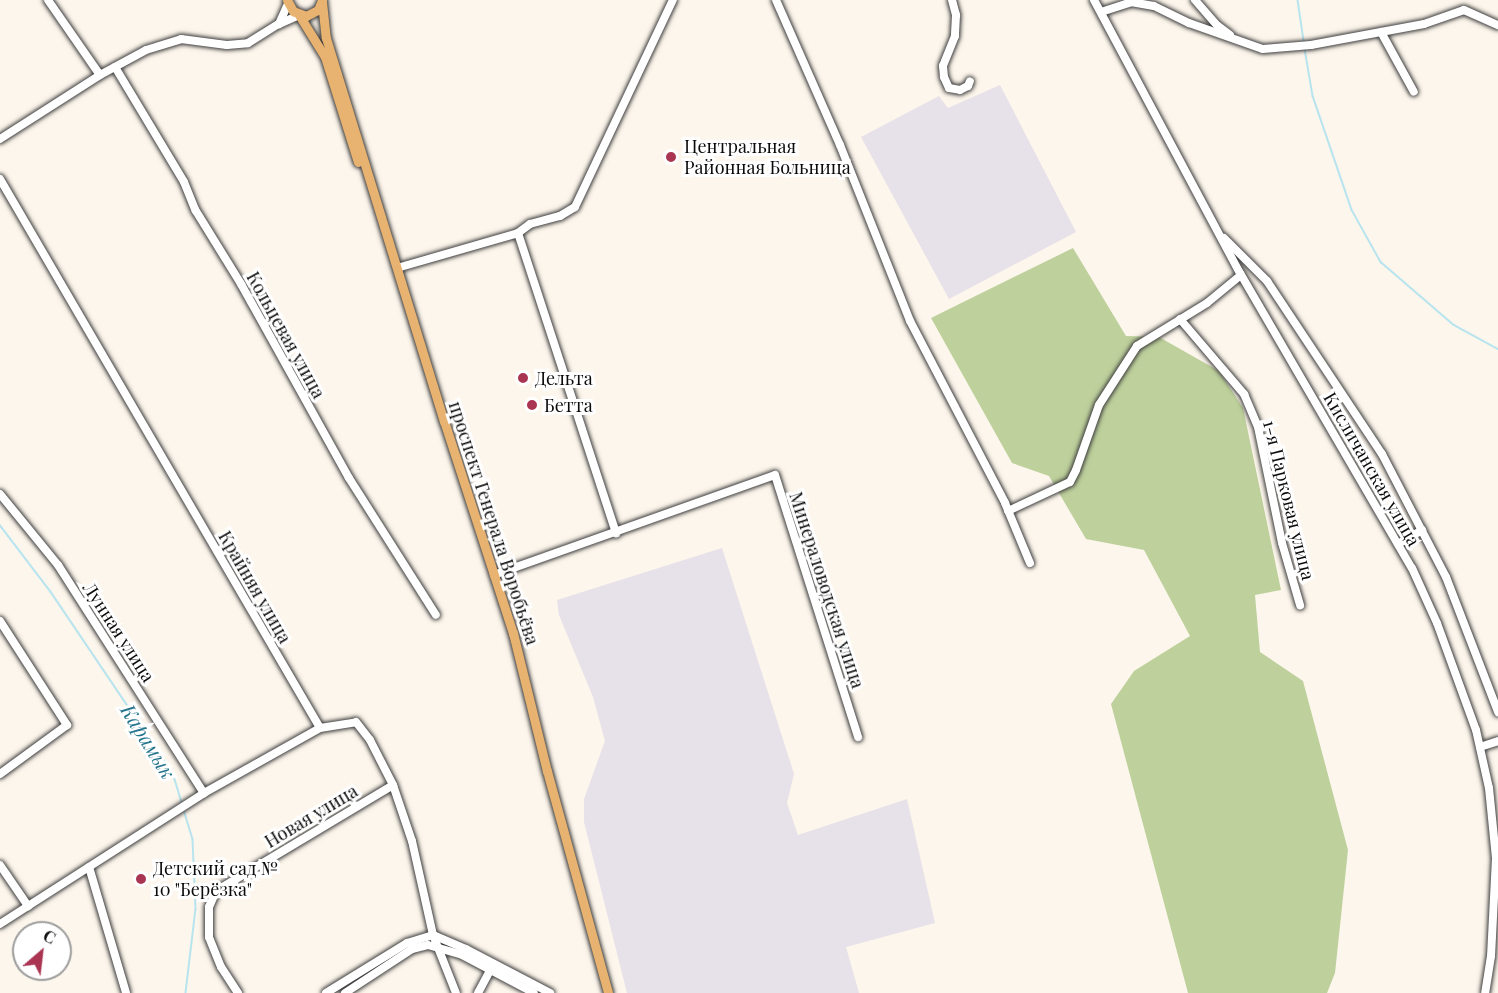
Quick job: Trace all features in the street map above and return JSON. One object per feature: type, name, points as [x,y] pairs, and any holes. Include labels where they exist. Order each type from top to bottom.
[{"type":"main road","points":[[287,1],[299,15],[332,67]]},
{"type":"main road","points":[[299,15],[314,13],[322,1]]},
{"type":"main road","points":[[322,1],[332,67]]},
{"type":"main road","name":"проспект Генерала Воробьёва","points":[[332,67],[513,633],[608,993]]},
{"type":"main road","name":"проспект Генерала Воробьёва","points":[[332,67],[506,632],[602,993]]},
{"type":"street","points":[[48,0],[100,75]]},
{"type":"street","points":[[397,268],[518,233],[530,224],[560,216],[575,207],[674,0]]},
{"type":"street","points":[[776,0],[840,145],[910,321],[1008,511],[1030,562]]},
{"type":"street","points":[[952,0],[956,15],[955,36],[942,66],[944,77],[949,88],[960,90],[968,86],[970,81]]},
{"type":"street","name":"Кисличанская улица","points":[[1094,0],[1241,275],[1398,544],[1437,623],[1480,747],[1494,802],[1496,858],[1491,956],[1485,993]]},
{"type":"street","points":[[1195,0],[1218,26],[1237,40]]},
{"type":"street","points":[[1462,0],[1464,10]]},
{"type":"street","points":[[279,24],[287,1]]},
{"type":"street","points":[[1101,12],[1131,2],[1154,6],[1189,23],[1263,49],[1311,45],[1424,24],[1464,10],[1498,26]]},
{"type":"street","points":[[0,139],[100,75],[146,50],[182,39],[227,45],[248,43],[299,15]]},
{"type":"street","points":[[1381,32],[1414,92]]},
{"type":"street","name":"Кольцевая улица","points":[[115,67],[184,182],[196,211],[241,284],[349,477],[436,615]]},
{"type":"street","name":"Крайняя улица","points":[[0,179],[320,728]]},
{"type":"street","points":[[518,233],[616,533]]},
{"type":"street","points":[[1219,233],[1267,281],[1382,454],[1446,577],[1498,712]]},
{"type":"street","points":[[1008,511],[1070,482],[1099,405],[1137,346],[1207,303],[1241,275]]},
{"type":"street","name":"1-я Парковая улица","points":[[1180,319],[1244,394],[1257,427],[1282,543],[1300,605]]},
{"type":"street","name":"Минераловодская улица","points":[[494,576],[775,475],[858,737]]},
{"type":"street","name":"Лунная улица","points":[[0,494],[58,565],[204,793]]},
{"type":"street","points":[[1398,544],[1422,530]]},
{"type":"street","points":[[0,621],[67,725],[0,774]]},
{"type":"street","points":[[0,924],[204,793],[320,728],[356,722],[370,740],[393,785],[412,842],[433,935],[456,993]]},
{"type":"street","points":[[1480,747],[1498,741]]},
{"type":"street","name":"Новая улица","points":[[238,993],[221,967],[209,938],[209,907],[216,891],[393,785]]},
{"type":"street","points":[[0,865],[28,906]]},
{"type":"street","points":[[89,867],[126,993]]},
{"type":"street","points":[[326,993],[407,943],[433,935],[466,949],[550,993]]},
{"type":"street","points":[[345,993],[412,949],[428,945],[462,955],[534,993]]},
{"type":"street","points":[[478,993],[490,970]]},
{"type":"shaded area","points":[[1000,85],[1076,232],[949,299],[861,137],[939,96],[948,108]]},
{"type":"shaded area","points":[[722,548],[794,774],[787,803],[798,835],[907,799],[935,923],[846,947],[859,993],[627,993],[584,822],[584,799],[605,741],[593,697],[559,615],[557,600]]},
{"type":"green space","points":[[1073,248],[1126,336],[1159,337],[1219,371],[1243,408],[1281,590],[1255,595],[1260,652],[1303,681],[1348,850],[1335,973],[1327,993],[1188,993],[1111,704],[1134,671],[1190,636],[1144,550],[1086,539],[1049,476],[1012,463],[931,318]]},
{"type":"waterway","points":[[1298,0],[1304,41]]},
{"type":"waterway","points":[[1305,49],[1313,96],[1352,210],[1381,262],[1454,325],[1498,349]]},
{"type":"waterway","name":"Карамык","points":[[0,525],[51,592],[173,773],[182,802]]},
{"type":"waterway","name":"Карамык","points":[[184,810],[193,840],[196,909],[186,993]]},
{"type":"place","name":"Центральная Районная Больница","points":[[671,157]]},
{"type":"place","name":"Дельта","points":[[523,378]]},
{"type":"place","name":"Бетта","points":[[532,405]]},
{"type":"place","name":"Детский сад № 10 \"Берёзка\"","points":[[141,879]]}]
